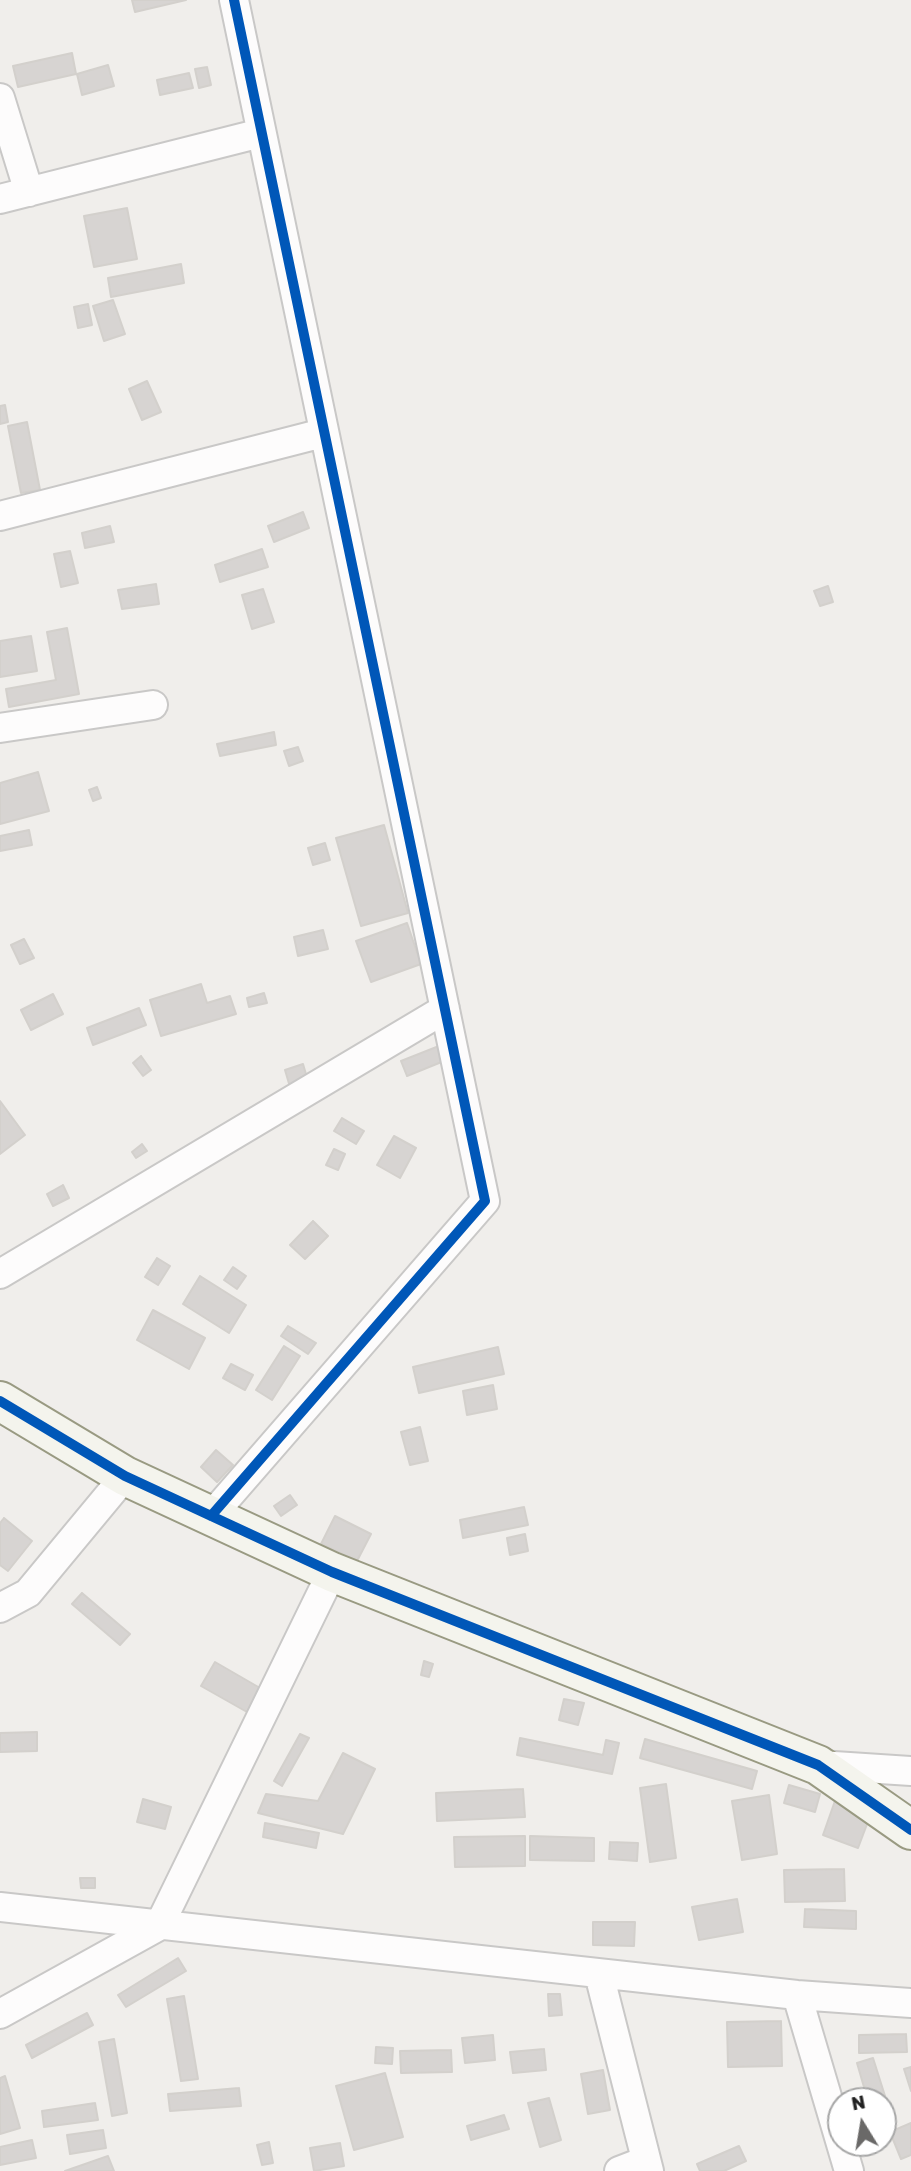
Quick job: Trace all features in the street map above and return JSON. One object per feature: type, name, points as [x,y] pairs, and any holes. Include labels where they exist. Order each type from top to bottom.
[{"type":"street","points":[[211,1516],[485,1201],[234,0]]},
{"type":"street","points":[[0,98],[29,192]]},
{"type":"street","points":[[0,200],[261,133]]},
{"type":"street","points":[[0,516],[323,433]]},
{"type":"street","points":[[0,728],[153,705]]},
{"type":"street","points":[[0,1274],[445,1009]]},
{"type":"street","points":[[0,1401],[125,1476],[332,1572],[818,1765],[911,1830]]},
{"type":"street","points":[[0,1608],[28,1593],[125,1476]]},
{"type":"street","points":[[0,2014],[159,1926],[332,1572]]},
{"type":"street","points":[[818,1765],[911,1771]]},
{"type":"street","points":[[0,1907],[797,1995],[911,2003]]},
{"type":"street","points":[[598,1974],[647,2166],[619,2171]]},
{"type":"street","points":[[797,1995],[849,2171]]},
{"type":"building","points":[[132,0],[186,0],[135,12]]},
{"type":"building","points":[[72,53],[76,74],[18,87],[13,66]]},
{"type":"building","points":[[108,65],[114,86],[82,95],[77,74]]},
{"type":"building","points":[[207,67],[211,85],[199,88],[195,69]]},
{"type":"building","points":[[189,73],[193,88],[160,95],[157,80]]},
{"type":"building","points":[[127,208],[137,259],[94,267],[84,216]]},
{"type":"building","points":[[181,264],[184,283],[111,297],[108,278]]},
{"type":"building","points":[[113,300],[125,334],[104,341],[93,306]]},
{"type":"building","points":[[88,304],[92,325],[78,328],[74,307]]},
{"type":"building","points":[[147,381],[161,412],[142,420],[129,389]]},
{"type":"building","points":[[5,405],[8,422],[0,424],[0,406]]},
{"type":"building","points":[[27,422],[40,490],[21,493],[8,426]]},
{"type":"building","points":[[303,512],[309,528],[274,542],[268,526]]},
{"type":"building","points":[[110,526],[114,542],[85,548],[82,533]]},
{"type":"building","points":[[262,549],[268,567],[220,582],[215,565]]},
{"type":"building","points":[[70,551],[78,583],[61,587],[54,554]]},
{"type":"building","points":[[156,584],[159,604],[122,609],[118,590]]},
{"type":"building","points":[[828,586],[833,602],[820,606],[814,591]]},
{"type":"building","points":[[263,589],[274,622],[252,629],[242,595]]},
{"type":"building","points":[[67,628],[79,694],[9,707],[6,689],[56,680],[47,632]]},
{"type":"building","points":[[31,636],[37,671],[0,677],[0,641]]},
{"type":"building","points":[[274,732],[276,745],[220,756],[217,744]]},
{"type":"building","points":[[298,747],[303,761],[289,766],[284,751]]},
{"type":"building","points":[[38,772],[49,811],[0,824],[0,783]]},
{"type":"building","points":[[97,787],[101,798],[93,801],[89,790]]},
{"type":"building","points":[[384,825],[408,913],[361,926],[336,838]]},
{"type":"building","points":[[29,830],[32,845],[0,851],[0,836]]},
{"type":"building","points":[[325,843],[330,860],[313,865],[308,848]]},
{"type":"building","points":[[407,923],[421,964],[371,982],[356,941]]},
{"type":"building","points":[[323,930],[328,949],[298,956],[294,937]]},
{"type":"building","points":[[24,939],[34,958],[20,964],[11,945]]},
{"type":"building","points":[[201,984],[207,1003],[230,996],[236,1014],[161,1036],[150,1000]]},
{"type":"building","points":[[264,993],[267,1003],[249,1007],[247,998]]},
{"type":"building","points":[[53,994],[63,1014],[31,1030],[21,1010]]},
{"type":"building","points":[[139,1008],[146,1025],[93,1045],[87,1028]]},
{"type":"building","points":[[439,1046],[444,1061],[407,1076],[401,1061]]},
{"type":"building","points":[[141,1056],[151,1070],[143,1076],[133,1063]]},
{"type":"building","points":[[303,1064],[308,1081],[290,1087],[285,1070]]},
{"type":"building","points":[[0,1101],[25,1135],[0,1154]]},
{"type":"building","points":[[342,1118],[364,1131],[356,1144],[334,1131]]},
{"type":"building","points":[[394,1136],[416,1148],[400,1178],[377,1165]]},
{"type":"building","points":[[142,1144],[147,1151],[136,1158],[132,1152]]},
{"type":"building","points":[[334,1149],[345,1154],[338,1170],[326,1165]]},
{"type":"building","points":[[63,1185],[69,1198],[53,1206],[47,1194]]},
{"type":"building","points":[[313,1221],[328,1236],[305,1259],[290,1245]]},
{"type":"building","points":[[157,1258],[170,1266],[158,1285],[145,1277]]},
{"type":"building","points":[[233,1267],[246,1276],[237,1289],[224,1280]]},
{"type":"building","points":[[200,1276],[246,1305],[229,1333],[183,1304]]},
{"type":"building","points":[[153,1310],[205,1338],[189,1369],[137,1340]]},
{"type":"building","points":[[288,1326],[316,1343],[308,1354],[281,1336]]},
{"type":"building","points":[[284,1346],[300,1356],[272,1400],[256,1390]]},
{"type":"building","points":[[498,1347],[504,1374],[419,1393],[413,1367]]},
{"type":"building","points":[[231,1364],[253,1375],[245,1390],[223,1378]]},
{"type":"building","points":[[493,1385],[497,1409],[467,1415],[463,1391]]},
{"type":"building","points":[[420,1427],[428,1461],[410,1465],[401,1432]]},
{"type":"building","points":[[216,1450],[233,1465],[217,1482],[201,1467]]},
{"type":"building","points":[[290,1495],[297,1505],[281,1516],[274,1506]]},
{"type":"building","points":[[524,1507],[528,1525],[463,1538],[460,1520]]},
{"type":"building","points":[[335,1516],[371,1534],[357,1561],[321,1544]]},
{"type":"building","points":[[4,1518],[32,1541],[8,1571],[0,1565],[0,1523]]},
{"type":"building","points":[[525,1534],[528,1551],[510,1555],[507,1538]]},
{"type":"building","points":[[82,1593],[130,1634],[120,1645],[72,1604]]},
{"type":"building","points":[[424,1661],[433,1664],[429,1677],[421,1675]]},
{"type":"building","points":[[215,1662],[260,1688],[247,1712],[201,1686]]},
{"type":"building","points":[[564,1699],[584,1703],[578,1725],[559,1720]]},
{"type":"building","points":[[37,1732],[37,1751],[0,1752],[0,1733]]},
{"type":"building","points":[[300,1734],[309,1738],[282,1786],[274,1781]]},
{"type":"building","points":[[520,1738],[603,1755],[606,1740],[619,1743],[612,1774],[517,1755]]},
{"type":"building","points":[[645,1739],[757,1771],[752,1789],[640,1758]]},
{"type":"building","points":[[343,1753],[375,1769],[343,1834],[258,1813],[266,1794],[318,1801]]},
{"type":"building","points":[[666,1784],[676,1858],[650,1862],[640,1788]]},
{"type":"building","points":[[789,1785],[820,1794],[815,1812],[784,1803]]},
{"type":"building","points":[[523,1789],[525,1817],[437,1821],[436,1793]]},
{"type":"building","points":[[769,1795],[777,1854],[742,1860],[732,1801]]},
{"type":"building","points":[[836,1798],[872,1811],[858,1848],[823,1835]]},
{"type":"building","points":[[143,1799],[171,1807],[165,1829],[137,1822]]},
{"type":"building","points":[[265,1823],[319,1833],[316,1848],[263,1837]]},
{"type":"building","points":[[525,1836],[525,1866],[455,1867],[454,1837]]},
{"type":"building","points":[[530,1836],[594,1838],[594,1861],[530,1860]]},
{"type":"building","points":[[610,1842],[638,1843],[637,1861],[609,1859]]},
{"type":"building","points":[[844,1869],[845,1901],[785,1902],[784,1870]]},
{"type":"building","points":[[80,1878],[95,1878],[95,1888],[81,1888]]},
{"type":"building","points":[[737,1899],[743,1932],[699,1940],[692,1907]]},
{"type":"building","points":[[805,1909],[856,1911],[856,1929],[804,1927]]},
{"type":"building","points":[[593,1922],[635,1922],[634,1946],[593,1945]]},
{"type":"building","points":[[178,1958],[186,1971],[126,2007],[118,1995]]},
{"type":"building","points":[[548,1994],[560,1994],[562,2015],[549,2016]]},
{"type":"building","points":[[184,1996],[198,2079],[181,2081],[167,1999]]},
{"type":"building","points":[[87,2013],[93,2025],[32,2058],[26,2045]]},
{"type":"building","points":[[781,2021],[782,2066],[728,2067],[727,2022]]},
{"type":"building","points":[[906,2034],[907,2052],[859,2053],[859,2035]]},
{"type":"building","points":[[493,2035],[495,2060],[465,2063],[462,2038]]},
{"type":"building","points":[[114,2039],[127,2113],[112,2116],[99,2042]]},
{"type":"building","points":[[376,2047],[393,2048],[392,2064],[375,2063]]},
{"type":"building","points":[[544,2049],[546,2070],[513,2073],[510,2052]]},
{"type":"building","points":[[451,2050],[452,2072],[401,2073],[400,2051]]},
{"type":"building","points":[[873,2058],[882,2087],[864,2087],[857,2063]]},
{"type":"building","points":[[911,2067],[911,2091],[904,2069]]},
{"type":"building","points":[[603,2070],[610,2110],[588,2114],[581,2074]]},
{"type":"building","points":[[385,2073],[403,2137],[354,2150],[336,2086]]},
{"type":"building","points":[[5,2076],[20,2128],[0,2134],[0,2078]]},
{"type":"building","points":[[239,2088],[241,2106],[170,2111],[168,2094]]},
{"type":"building","points":[[549,2098],[561,2140],[540,2147],[528,2103]]},
{"type":"building","points":[[95,2103],[98,2120],[44,2127],[42,2111]]},
{"type":"building","points":[[504,2115],[509,2129],[471,2140],[467,2126]]},
{"type":"building","points":[[911,2123],[911,2155],[901,2159],[897,2149],[897,2129]]},
{"type":"building","points":[[103,2130],[106,2148],[70,2154],[67,2135]]},
{"type":"building","points":[[32,2140],[36,2158],[0,2165],[0,2147]]},
{"type":"building","points":[[269,2142],[273,2163],[262,2165],[257,2145]]},
{"type":"building","points":[[340,2143],[344,2166],[314,2171],[310,2148]]},
{"type":"building","points":[[739,2146],[746,2161],[724,2171],[700,2171],[697,2164]]},
{"type":"building","points":[[108,2156],[114,2171],[65,2171]]},
{"type":"cycle path","points":[[211,1516],[485,1201],[234,0]]},
{"type":"cycle path","points":[[0,1401],[125,1476],[332,1572],[818,1765],[911,1830]]}]
